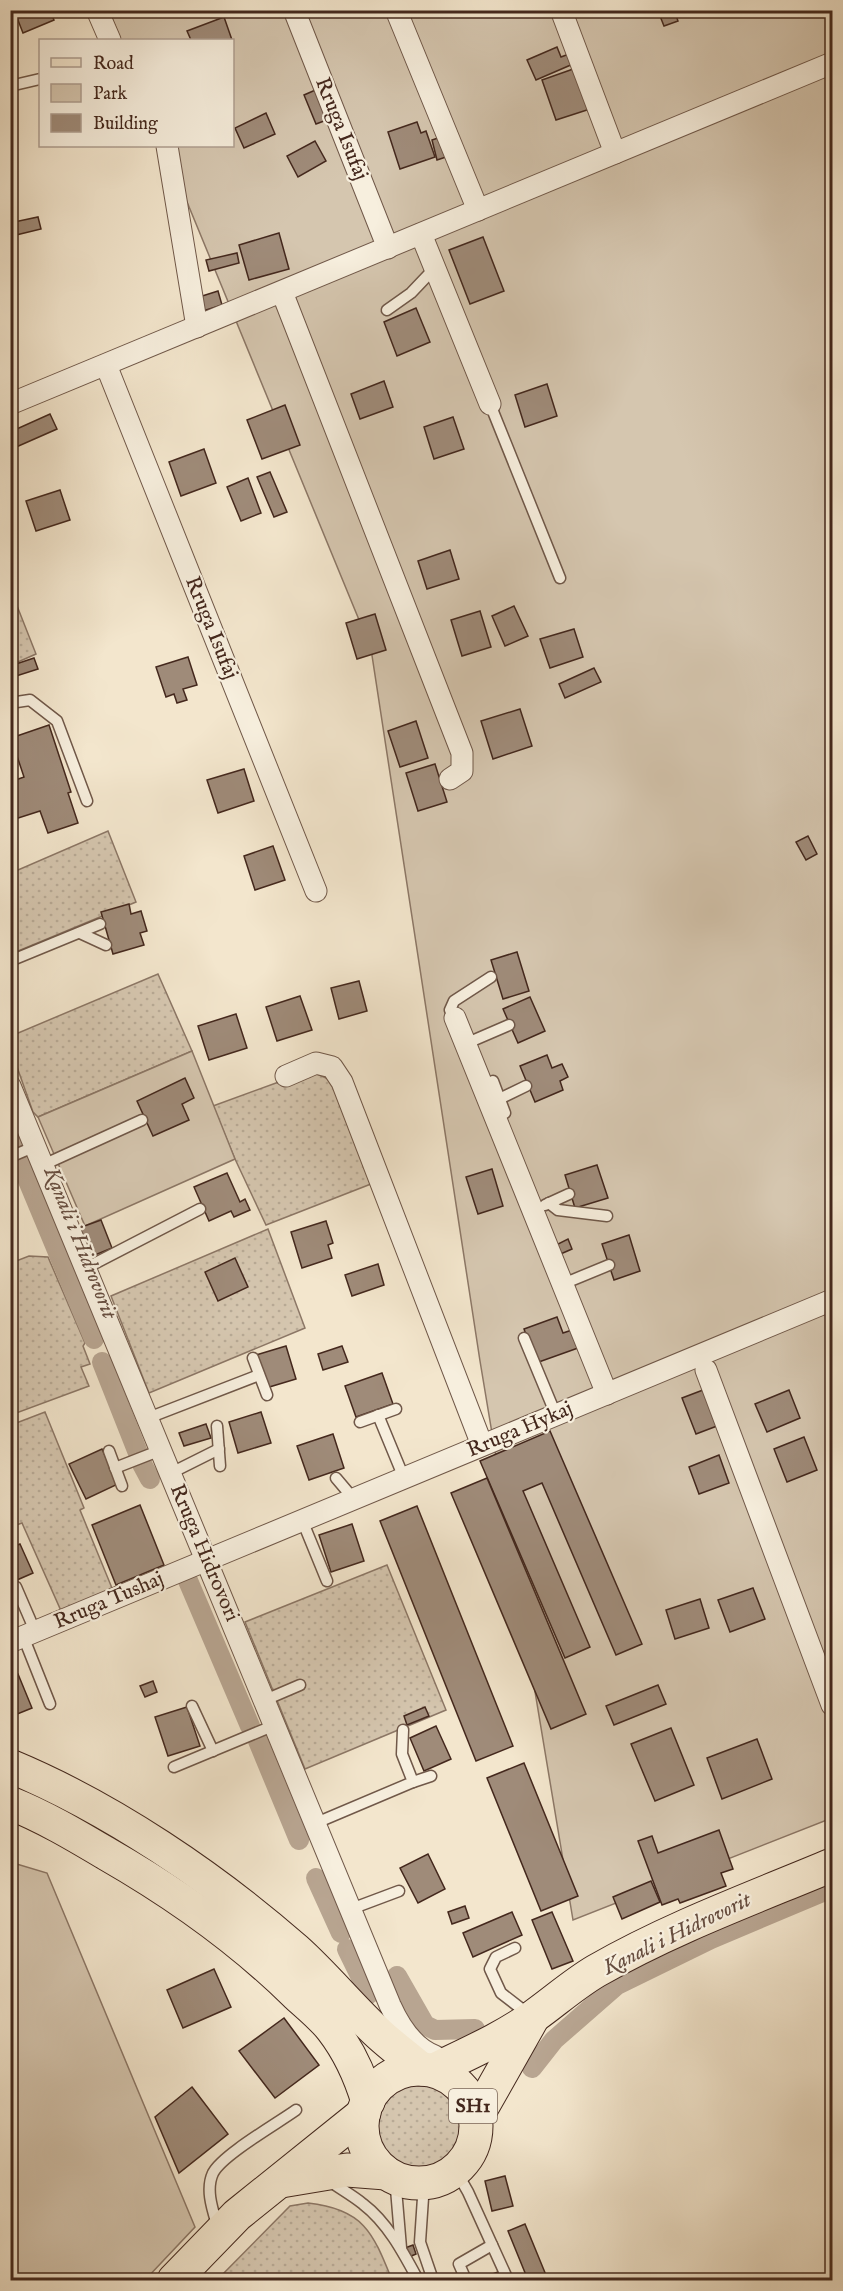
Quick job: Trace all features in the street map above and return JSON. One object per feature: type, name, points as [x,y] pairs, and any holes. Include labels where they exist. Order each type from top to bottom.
[{"type":"main road","points":[[10,1766],[52,1784],[166,1851],[242,1905],[297,1952],[379,2034],[426,2069]]},
{"type":"main road","points":[[10,1803],[44,1817],[150,1879],[220,1928],[274,1972],[331,2028],[351,2057],[361,2078],[366,2107],[362,2130],[366,2146],[374,2161],[402,2178]]},
{"type":"main road","name":"SH1","points":[[174,2280],[219,2231],[366,2107],[381,2084],[390,2077],[411,2069],[426,2069],[464,2056],[533,2017],[556,1998],[595,1972],[637,1950],[718,1912],[832,1864]]},
{"type":"main road","name":"SH1","points":[[476,2118],[533,2017]]},
{"type":"main road","name":"SH1","points":[[280,2181],[347,2170],[435,2181],[456,2171],[469,2156],[476,2137],[476,2118],[471,2102],[462,2088],[449,2077],[426,2069]]},
{"type":"street","points":[[97,10],[110,39]]},
{"type":"street","name":"Rruga Isufaj","points":[[294,10],[388,248]]},
{"type":"street","points":[[396,10],[478,210]]},
{"type":"street","points":[[561,10],[615,153]]},
{"type":"street","points":[[10,404],[832,63]]},
{"type":"street","points":[[167,147],[197,327]]},
{"type":"street","points":[[421,234],[490,404]]},
{"type":"street","points":[[282,291],[462,753],[462,771],[450,779]]},
{"type":"street","name":"Rruga Isufaj","points":[[106,365],[316,891]]},
{"type":"street","points":[[455,1018],[465,1044],[498,1105],[541,1206],[562,1284],[607,1394]]},
{"type":"street","points":[[286,1076],[316,1064],[332,1067],[342,1083],[482,1445]]},
{"type":"street","name":"Rruga Hidrovori","points":[[10,1086],[398,2019],[404,2040],[426,2069]]},
{"type":"street","name":"Rruga Hykaj","points":[[207,1560],[832,1300]]},
{"type":"street","points":[[706,1370],[832,1705]]},
{"type":"street","name":"Rruga Tushaj","points":[[23,1636],[207,1560]]},
{"type":"street","name":"Rruga Hidrovori","points":[[398,2019],[412,2041],[422,2050],[434,2056],[464,2056]]},
{"type":"lane","points":[[10,86],[39,79]]},
{"type":"lane","points":[[387,310],[411,293],[435,270]]},
{"type":"lane","points":[[490,404],[560,578]]},
{"type":"lane","points":[[10,703],[30,700],[57,721],[87,801]]},
{"type":"lane","points":[[10,961],[100,924]]},
{"type":"lane","points":[[80,933],[106,945]]},
{"type":"lane","points":[[455,1018],[450,1010],[454,1001],[491,977]]},
{"type":"lane","points":[[465,1044],[510,1025]]},
{"type":"lane","points":[[493,1080],[498,1105],[526,1086]]},
{"type":"lane","points":[[10,1157],[40,1156],[142,1120]]},
{"type":"lane","points":[[541,1206],[569,1194]]},
{"type":"lane","points":[[541,1206],[607,1216]]},
{"type":"lane","points":[[86,1268],[200,1209]]},
{"type":"lane","points":[[562,1284],[609,1265]]},
{"type":"lane","points":[[524,1338],[556,1415]]},
{"type":"lane","points":[[253,1359],[267,1395]]},
{"type":"lane","points":[[148,1418],[259,1375]]},
{"type":"lane","points":[[360,1422],[396,1409]]},
{"type":"lane","points":[[378,1416],[404,1478]]},
{"type":"lane","points":[[217,1426],[220,1466]]},
{"type":"lane","points":[[171,1473],[219,1449]]},
{"type":"lane","points":[[115,1468],[161,1450]]},
{"type":"lane","points":[[109,1451],[122,1486]]},
{"type":"lane","points":[[336,1478],[351,1500]]},
{"type":"lane","points":[[302,1520],[327,1581]]},
{"type":"lane","points":[[16,1587],[23,1636],[50,1704]]},
{"type":"lane","points":[[265,1700],[300,1685]]},
{"type":"lane","points":[[192,1706],[213,1751]]},
{"type":"lane","points":[[174,1767],[275,1725]]},
{"type":"lane","points":[[403,1730],[402,1754],[413,1782]]},
{"type":"lane","points":[[316,1823],[430,1776]]},
{"type":"lane","points":[[351,1909],[399,1891]]},
{"type":"lane","points":[[515,1948],[496,1957],[490,1969],[501,1993],[533,2017]]},
{"type":"lane","points":[[219,2231],[209,2195],[213,2173],[223,2161],[296,2110]]},
{"type":"lane","points":[[456,2171],[508,2280]]},
{"type":"lane","points":[[320,2174],[363,2204],[402,2248],[418,2280]]},
{"type":"lane","points":[[402,2178],[402,2248]]},
{"type":"lane","points":[[402,2178],[433,2280]]},
{"type":"lane","points":[[466,2280],[459,2264],[492,2245]]},
{"type":"green space","points":[[109,11],[832,11],[832,1818],[573,1920],[480,1361],[371,649],[164,147],[234,147],[234,39],[121,39]]},
{"type":"green space","points":[[10,588],[36,654],[11,665],[10,665]]},
{"type":"green space","points":[[108,831],[136,902],[11,954],[11,873]]},
{"type":"green space","points":[[158,974],[192,1051],[38,1117],[33,1112],[11,1050],[11,1036]]},
{"type":"green space","points":[[192,1051],[235,1159],[85,1226],[38,1117]]},
{"type":"green space","points":[[317,1074],[333,1081],[376,1182],[266,1225],[213,1106],[276,1083]]},
{"type":"green space","points":[[268,1229],[305,1328],[149,1393],[111,1296]]},
{"type":"green space","points":[[29,1256],[48,1257],[85,1343],[83,1346],[90,1364],[81,1367],[89,1386],[11,1415],[11,1263]]},
{"type":"green space","points":[[45,1412],[84,1508],[80,1510],[114,1593],[62,1613],[22,1523],[11,1527],[11,1425]]},
{"type":"green space","points":[[387,1565],[446,1710],[305,1769],[245,1622]]},
{"type":"green space","points":[[10,1862],[47,1873],[195,2227],[145,2280],[11,2280]]},
{"type":"green space","points":[[421,2080],[439,2084],[455,2094],[465,2110],[469,2128],[465,2146],[455,2162],[439,2172],[421,2176],[403,2172],[387,2162],[377,2146],[373,2128],[377,2110],[387,2094],[403,2084]]},
{"type":"green space","points":[[308,2203],[342,2211],[364,2226],[379,2249],[392,2280],[217,2280],[290,2206]]},
{"type":"building","points":[[14,10],[50,10],[54,20],[23,33]]},
{"type":"building","points":[[674,10],[678,21],[664,26],[658,11]]},
{"type":"building","points":[[224,17],[232,39],[191,39],[187,31]]},
{"type":"building","points":[[557,47],[561,57],[569,54],[573,64],[536,80],[527,60]]},
{"type":"building","points":[[576,68],[590,109],[556,120],[542,80]]},
{"type":"building","points":[[320,88],[332,118],[316,124],[304,95]]},
{"type":"building","points":[[266,113],[275,134],[244,148],[235,128]]},
{"type":"building","points":[[417,122],[421,133],[426,131],[435,157],[400,169],[388,132]]},
{"type":"building","points":[[441,137],[446,157],[437,160],[432,140]]},
{"type":"building","points":[[315,141],[326,161],[298,177],[287,156]]},
{"type":"building","points":[[38,217],[41,229],[16,235],[14,222]]},
{"type":"building","points":[[279,233],[289,269],[249,280],[239,245]]},
{"type":"building","points":[[483,237],[504,291],[470,304],[449,250]]},
{"type":"building","points":[[237,253],[239,263],[209,271],[206,260]]},
{"type":"building","points":[[218,291],[222,305],[203,311],[199,297]]},
{"type":"building","points":[[416,308],[430,342],[397,356],[384,322]]},
{"type":"building","points":[[384,381],[393,407],[360,419],[351,394]]},
{"type":"building","points":[[547,384],[557,416],[525,427],[515,395]]},
{"type":"building","points":[[285,405],[300,445],[262,459],[247,420]]},
{"type":"building","points":[[50,414],[57,429],[14,448],[10,440],[10,432]]},
{"type":"building","points":[[453,417],[464,449],[434,459],[424,427]]},
{"type":"building","points":[[204,449],[216,483],[181,496],[169,462]]},
{"type":"building","points":[[270,472],[287,512],[274,517],[257,477]]},
{"type":"building","points":[[248,478],[261,513],[241,521],[227,487]]},
{"type":"building","points":[[60,490],[70,520],[36,531],[26,501]]},
{"type":"building","points":[[450,550],[459,579],[427,589],[418,561]]},
{"type":"building","points":[[514,606],[528,636],[505,646],[492,616]]},
{"type":"building","points":[[480,611],[491,647],[462,656],[451,620]]},
{"type":"building","points":[[375,614],[386,650],[357,659],[346,623]]},
{"type":"building","points":[[574,629],[583,657],[550,668],[540,639]]},
{"type":"building","points":[[188,657],[197,685],[183,689],[187,700],[177,703],[174,694],[166,697],[156,667]]},
{"type":"building","points":[[34,658],[38,669],[10,678],[10,666]]},
{"type":"building","points":[[594,668],[601,682],[565,698],[559,684]]},
{"type":"building","points":[[520,709],[532,746],[493,759],[481,721]]},
{"type":"building","points":[[416,721],[428,758],[400,767],[388,731]]},
{"type":"building","points":[[49,725],[71,792],[68,793],[78,823],[48,833],[40,811],[12,820],[10,782],[24,777],[11,738]]},
{"type":"building","points":[[435,764],[447,802],[418,811],[406,773]]},
{"type":"building","points":[[244,769],[254,801],[218,813],[207,780]]},
{"type":"building","points":[[808,836],[817,854],[806,860],[796,842]]},
{"type":"building","points":[[273,846],[285,880],[255,890],[244,856]]},
{"type":"building","points":[[129,904],[131,914],[141,911],[147,931],[140,933],[144,945],[113,954],[101,912]]},
{"type":"building","points":[[517,952],[529,991],[503,999],[491,960]]},
{"type":"building","points":[[359,981],[367,1011],[339,1019],[331,988]]},
{"type":"building","points":[[300,996],[312,1030],[277,1041],[266,1007]]},
{"type":"building","points":[[530,997],[545,1031],[518,1043],[503,1009]]},
{"type":"building","points":[[236,1014],[247,1048],[209,1060],[198,1026]]},
{"type":"building","points":[[547,1055],[552,1068],[562,1064],[568,1077],[560,1081],[563,1090],[535,1102],[520,1066]]},
{"type":"building","points":[[185,1078],[194,1098],[182,1104],[189,1120],[153,1136],[137,1101]]},
{"type":"building","points":[[597,1165],[608,1198],[575,1208],[565,1175]]},
{"type":"building","points":[[492,1169],[503,1206],[478,1214],[466,1177]]},
{"type":"building","points":[[227,1173],[240,1202],[245,1199],[250,1210],[234,1217],[231,1211],[209,1221],[194,1187]]},
{"type":"building","points":[[101,1220],[112,1248],[90,1257],[79,1228]]},
{"type":"building","points":[[326,1221],[333,1243],[328,1245],[332,1258],[302,1268],[291,1232]]},
{"type":"building","points":[[629,1235],[640,1271],[614,1280],[602,1244]]},
{"type":"building","points":[[568,1239],[572,1249],[556,1256],[552,1247]]},
{"type":"building","points":[[235,1258],[248,1287],[218,1301],[205,1272]]},
{"type":"building","points":[[378,1264],[384,1285],[352,1296],[345,1275]]},
{"type":"building","points":[[557,1317],[563,1333],[572,1330],[578,1348],[536,1363],[524,1329]]},
{"type":"building","points":[[286,1346],[296,1379],[266,1388],[256,1355]]},
{"type":"building","points":[[342,1346],[348,1362],[323,1370],[318,1354]]},
{"type":"building","points":[[382,1373],[393,1404],[356,1417],[345,1386]]},
{"type":"building","points":[[703,1390],[717,1426],[696,1434],[682,1398]]},
{"type":"building","points":[[789,1390],[800,1418],[767,1432],[755,1404]]},
{"type":"building","points":[[261,1412],[271,1443],[238,1453],[229,1422]]},
{"type":"building","points":[[206,1424],[211,1438],[184,1446],[179,1433]]},
{"type":"building","points":[[550,1431],[642,1644],[616,1655],[542,1483],[523,1491],[590,1647],[565,1658],[480,1461]]},
{"type":"building","points":[[333,1434],[344,1468],[309,1480],[297,1446]]},
{"type":"building","points":[[804,1437],[817,1470],[787,1482],[774,1449]]},
{"type":"building","points":[[102,1449],[118,1484],[86,1499],[69,1464]]},
{"type":"building","points":[[719,1455],[729,1483],[699,1494],[689,1467]]},
{"type":"building","points":[[487,1478],[586,1714],[551,1729],[451,1493]]},
{"type":"building","points":[[140,1505],[164,1565],[116,1585],[92,1525]]},
{"type":"building","points":[[417,1506],[513,1746],[476,1761],[380,1521]]},
{"type":"building","points":[[352,1524],[364,1561],[331,1572],[319,1535]]},
{"type":"building","points":[[20,1544],[33,1573],[10,1583],[10,1548]]},
{"type":"building","points":[[753,1588],[765,1619],[730,1632],[718,1600]]},
{"type":"building","points":[[700,1599],[709,1628],[675,1639],[666,1610]]},
{"type":"building","points":[[18,1674],[32,1708],[10,1717],[10,1678]]},
{"type":"building","points":[[153,1681],[157,1692],[145,1697],[140,1686]]},
{"type":"building","points":[[658,1685],[666,1704],[614,1725],[606,1706]]},
{"type":"building","points":[[187,1707],[200,1746],[168,1756],[155,1717]]},
{"type":"building","points":[[425,1707],[429,1716],[407,1725],[404,1716]]},
{"type":"building","points":[[436,1726],[451,1759],[424,1771],[410,1738]]},
{"type":"building","points":[[671,1728],[694,1785],[655,1801],[631,1744]]},
{"type":"building","points":[[757,1739],[772,1779],[722,1799],[707,1758]]},
{"type":"building","points":[[524,1763],[578,1896],[541,1911],[487,1778]]},
{"type":"building","points":[[719,1830],[733,1869],[721,1873],[726,1886],[680,1903],[678,1899],[662,1905],[638,1841],[652,1836],[658,1853]]},
{"type":"building","points":[[428,1854],[445,1889],[418,1903],[400,1868]]},
{"type":"building","points":[[651,1881],[660,1902],[622,1919],[613,1897]]},
{"type":"building","points":[[465,1906],[469,1918],[452,1924],[448,1912]]},
{"type":"building","points":[[512,1912],[522,1935],[473,1957],[463,1933]]},
{"type":"building","points":[[552,1912],[573,1961],[552,1969],[532,1920]]},
{"type":"building","points":[[214,1969],[231,2007],[183,2028],[167,1990]]},
{"type":"building","points":[[284,2018],[319,2065],[275,2098],[239,2051]]},
{"type":"building","points":[[192,2087],[228,2134],[179,2173],[155,2117]]},
{"type":"building","points":[[505,2176],[513,2206],[492,2211],[485,2181]]},
{"type":"building","points":[[525,2224],[548,2280],[528,2280],[508,2231]]},
{"type":"building","points":[[413,2245],[416,2254],[409,2257],[405,2248]]},
{"type":"building","points":[[498,2272],[501,2280],[483,2280],[482,2278]]},
{"type":"waterway","name":"Kanali i Hidrovorit","points":[[10,1141],[14,1149]]},
{"type":"waterway","name":"Kanali i Hidrovorit","points":[[21,1164],[94,1339]]},
{"type":"waterway","name":"Kanali i Hidrovorit","points":[[102,1362],[138,1453]]},
{"type":"waterway","name":"Kanali i Hidrovorit","points":[[142,1464],[150,1479]]},
{"type":"waterway","name":"Kanali i Hidrovorit","points":[[186,1576],[250,1726]]},
{"type":"waterway","name":"Kanali i Hidrovorit","points":[[258,1741],[299,1840]]},
{"type":"waterway","name":"Kanali i Hidrovorit","points":[[316,1878],[341,1933]]},
{"type":"waterway","name":"Kanali i Hidrovorit","points":[[532,2068],[554,2040],[617,1985],[711,1939],[832,1888]]},
{"type":"waterway","name":"Kanali i Hidrovorit","points":[[347,1949],[369,1994]]},
{"type":"waterway","name":"Kanali i Hidrovorit","points":[[397,1976],[425,2025],[435,2030],[475,2029]]}]
